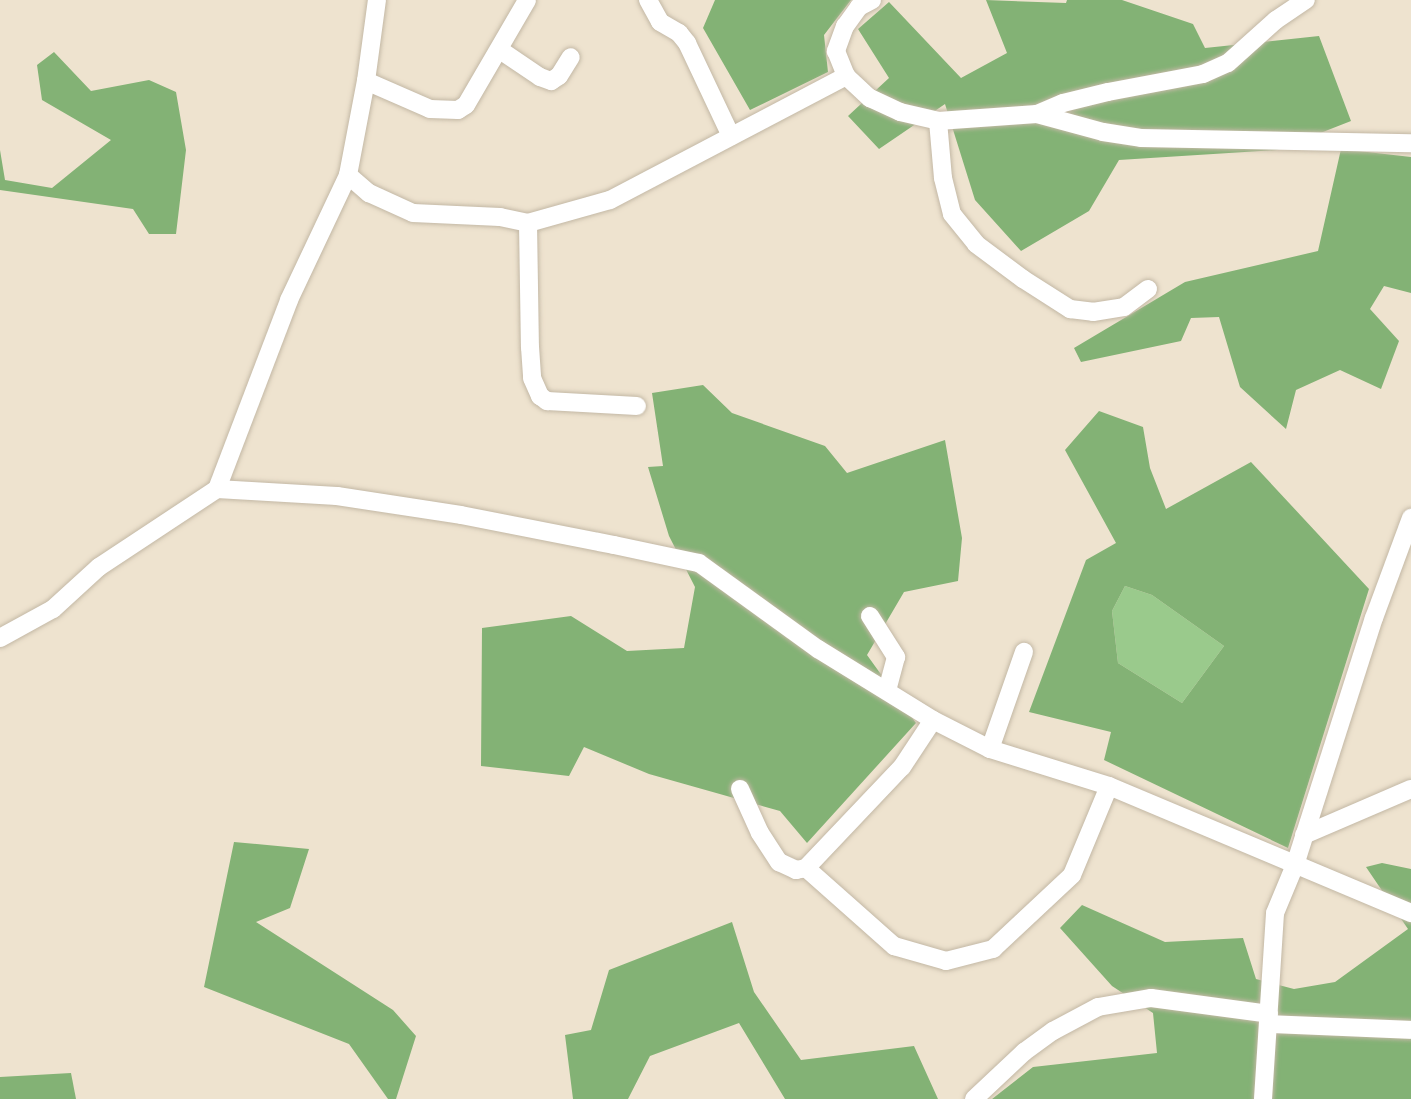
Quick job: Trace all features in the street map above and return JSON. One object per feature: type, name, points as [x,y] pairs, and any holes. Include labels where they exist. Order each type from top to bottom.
[{"type":"street","points":[[0,638],[52,609],[99,568],[217,489],[289,300],[348,175],[366,81],[377,0]]},
{"type":"street","points":[[366,81],[430,109],[458,110],[466,105],[527,0]]},
{"type":"street","points":[[648,0],[660,22],[679,33],[687,43],[731,136]]},
{"type":"street","points":[[872,0],[859,7],[845,26],[836,51],[846,76],[880,103],[900,112],[938,121],[1037,114],[1063,103],[1108,92],[1203,74],[1228,63],[1276,20],[1306,0]]},
{"type":"street","points":[[500,50],[540,77],[551,81],[559,76],[571,57]]},
{"type":"street","points":[[348,175],[369,193],[413,212],[500,217],[528,223],[610,200],[846,76]]},
{"type":"street","points":[[1037,114],[1103,132],[1141,138],[1411,143]]},
{"type":"street","points":[[938,121],[943,178],[952,214],[976,244],[1070,309],[1093,312],[1124,307],[1148,289]]},
{"type":"street","points":[[528,223],[532,378],[540,396],[547,401],[637,406]]},
{"type":"street","points":[[217,489],[337,496],[461,515],[699,563],[818,649],[933,720],[990,749],[1109,786],[1411,913]]},
{"type":"street","points":[[1263,1099],[1275,913],[1295,866],[1374,618],[1411,518]]},
{"type":"street","points":[[870,616],[895,657],[887,691]]},
{"type":"street","points":[[990,749],[1024,652]]},
{"type":"street","points":[[740,789],[760,833],[779,862],[796,870],[806,868],[902,767],[933,720]]},
{"type":"street","points":[[806,868],[894,946],[946,961],[993,949],[1072,875],[1109,786]]},
{"type":"street","points":[[1304,835],[1411,789]]},
{"type":"street","points":[[974,1099],[1024,1052],[1061,1026],[1098,1007],[1151,998],[1269,1019],[1411,1030]]},
{"type":"green space","points":[[715,0],[851,0],[824,35],[828,72],[750,110],[703,28]]},
{"type":"green space","points":[[986,0],[1066,3],[1067,0],[1122,0],[1193,24],[1205,48],[1319,36],[1351,121],[1277,150],[1119,160],[1089,211],[1021,251],[975,200],[945,104],[879,149],[848,116],[889,78],[858,29],[889,2],[961,78],[1007,53]]},
{"type":"green space","points":[[54,52],[91,91],[149,80],[176,92],[186,150],[176,234],[149,234],[133,209],[0,190],[0,150],[5,180],[52,188],[111,140],[42,100],[37,65]]},
{"type":"green space","points":[[1341,149],[1411,157],[1411,293],[1384,286],[1370,309],[1399,341],[1381,389],[1340,370],[1296,390],[1286,429],[1240,387],[1219,317],[1191,318],[1181,341],[1081,362],[1074,348],[1185,282],[1318,251]]},
{"type":"green space","points":[[703,385],[732,413],[825,446],[847,473],[945,440],[962,538],[958,581],[904,592],[867,655],[916,723],[807,843],[780,811],[649,774],[584,747],[569,776],[481,766],[482,628],[571,616],[627,651],[684,648],[695,587],[669,536],[648,467],[663,466],[652,393]]},
{"type":"green space","points":[[1099,411],[1143,427],[1150,468],[1166,509],[1251,462],[1369,589],[1288,848],[1104,760],[1111,732],[1029,712],[1086,560],[1116,543],[1065,450]],"holes":[[[1125,586],[1152,595],[1224,646],[1182,703],[1118,663],[1112,611]]]},
{"type":"green space","points":[[1125,586],[1152,595],[1224,646],[1182,703],[1118,663],[1112,611]]},
{"type":"green space","points":[[234,842],[309,849],[290,908],[256,922],[393,1010],[416,1036],[396,1099],[388,1099],[349,1044],[204,987]]},
{"type":"green space","points":[[1382,863],[1411,869],[1411,1099],[992,1099],[1033,1067],[1157,1053],[1153,1013],[1112,986],[1060,928],[1082,905],[1165,942],[1243,938],[1256,979],[1294,989],[1335,982],[1408,929],[1366,867]]},
{"type":"green space","points":[[732,922],[754,992],[801,1060],[914,1046],[938,1099],[785,1099],[739,1023],[650,1056],[628,1099],[573,1099],[565,1035],[591,1030],[609,970]]},
{"type":"green space","points":[[71,1073],[76,1099],[0,1099],[0,1077]]}]
